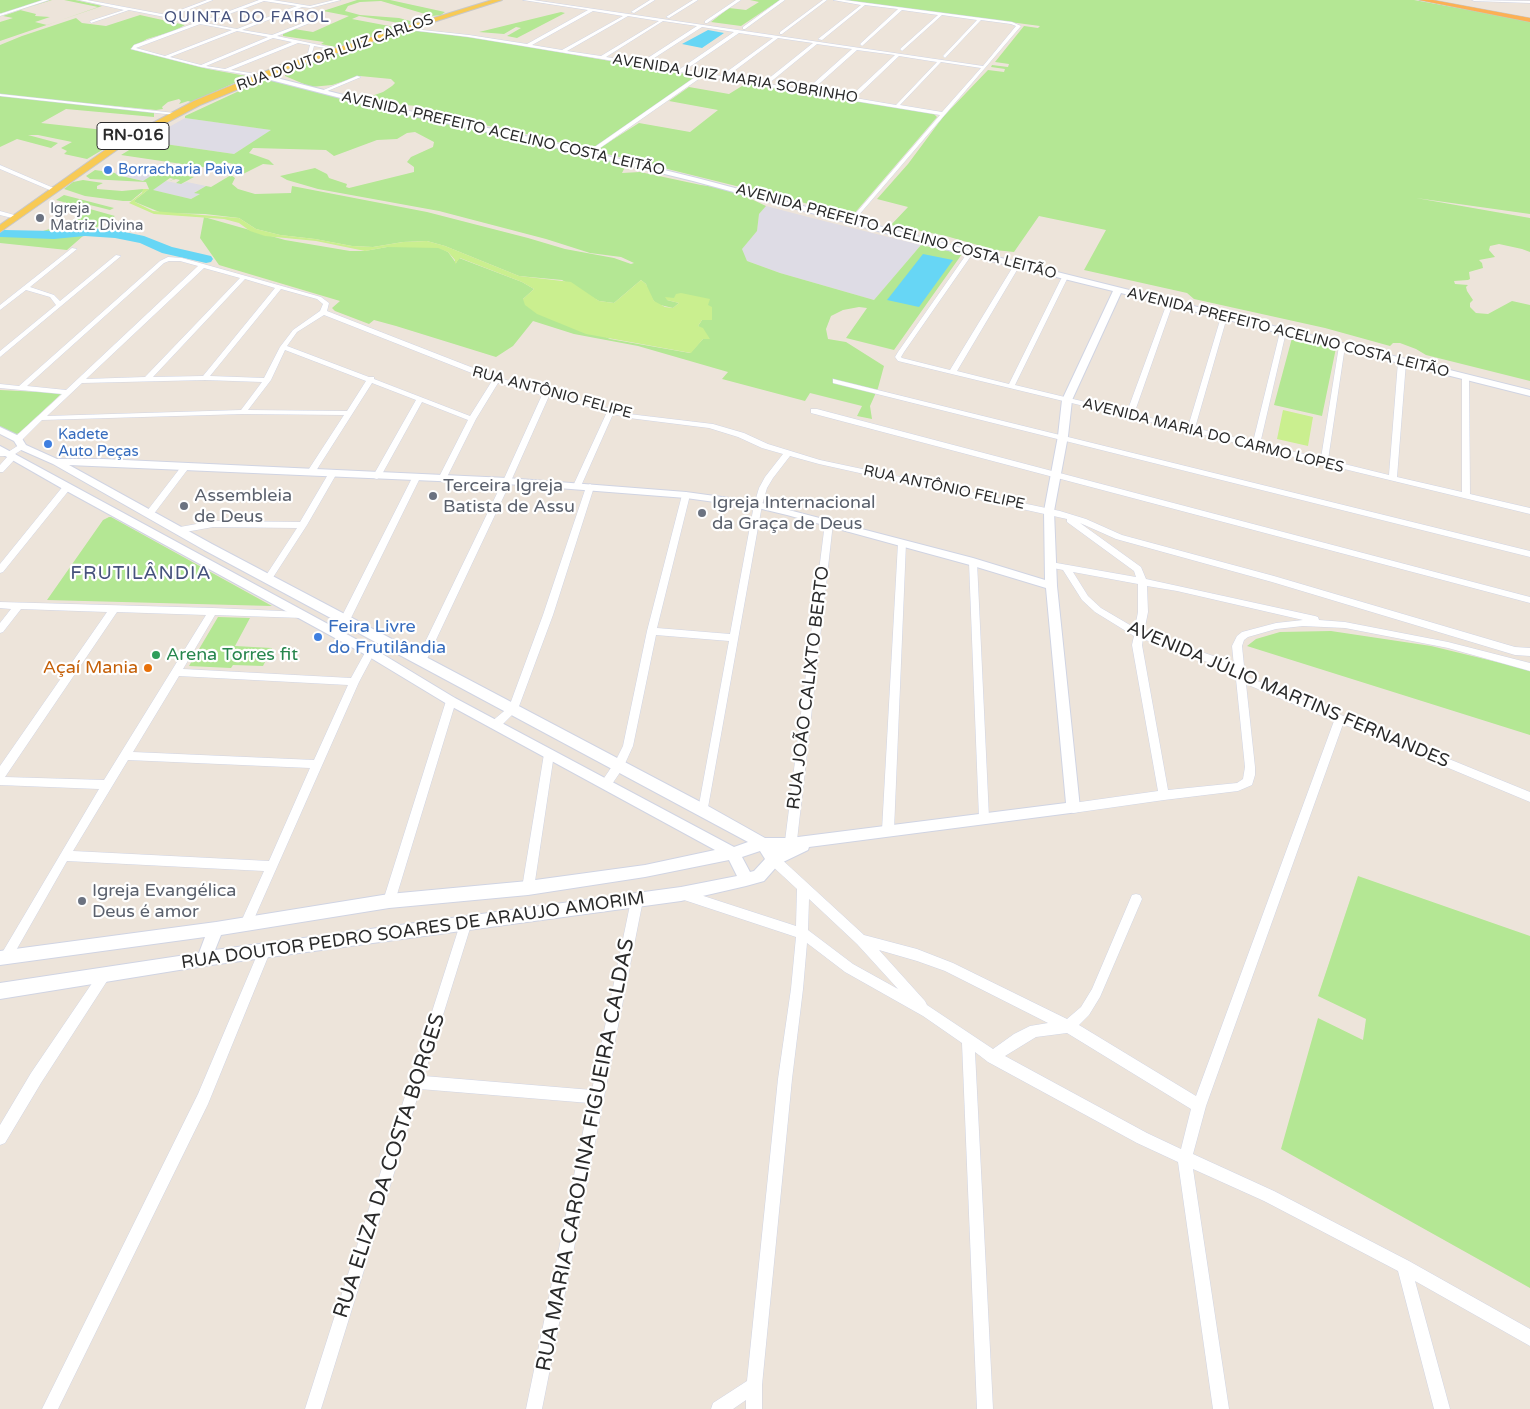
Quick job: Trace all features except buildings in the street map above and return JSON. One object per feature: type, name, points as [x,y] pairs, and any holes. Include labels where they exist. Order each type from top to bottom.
[{"type":"highway","points":[[1422,0],[1530,20]]},
{"type":"main road","name":"RUA DOUTOR LUIZ CARLOS","points":[[0,229],[118,145],[174,114],[261,76],[304,60],[499,0]]},
{"type":"street","points":[[0,15],[47,0]]},
{"type":"street","points":[[81,0],[336,49]]},
{"type":"street","points":[[166,17],[211,0]]},
{"type":"street","points":[[261,76],[201,66],[134,49],[136,46],[264,0],[313,7],[339,0]]},
{"type":"street","points":[[280,2],[289,0]]},
{"type":"street","points":[[525,0],[738,31],[799,36],[856,48],[945,57],[985,65]]},
{"type":"street","points":[[550,0],[744,28],[792,39],[862,44],[940,61],[985,65]]},
{"type":"street","points":[[633,12],[653,0]]},
{"type":"street","points":[[668,17],[696,0]]},
{"type":"street","points":[[706,22],[739,0]]},
{"type":"street","points":[[744,28],[783,0]]},
{"type":"street","points":[[722,77],[825,0]]},
{"type":"street","points":[[835,0],[1019,26],[852,221]]},
{"type":"street","points":[[1474,0],[1530,2]]},
{"type":"street","points":[[765,84],[864,4]]},
{"type":"street","points":[[165,57],[302,6]]},
{"type":"street","points":[[607,12],[616,9]]},
{"type":"street","points":[[862,44],[901,9]]},
{"type":"street","points":[[91,22],[128,10]]},
{"type":"street","points":[[527,46],[592,10]]},
{"type":"street","points":[[852,98],[940,14]]},
{"type":"street","points":[[563,52],[627,15]]},
{"type":"street","points":[[201,66],[324,16]]},
{"type":"street","points":[[945,57],[980,19]]},
{"type":"street","points":[[602,58],[663,20]]},
{"type":"street","points":[[679,23],[688,20]]},
{"type":"street","points":[[176,31],[186,26],[188,21]]},
{"type":"street","points":[[259,22],[254,27],[261,35]]},
{"type":"street","points":[[176,31],[214,26]]},
{"type":"street","points":[[641,64],[701,26]]},
{"type":"street","name":"AVENIDA LUIZ MARIA SOBRINHO","points":[[404,29],[453,34],[943,114]]},
{"type":"street","points":[[681,71],[738,31]]},
{"type":"street","points":[[792,39],[799,36]]},
{"type":"street","points":[[224,70],[297,41]]},
{"type":"street","points":[[304,60],[310,53],[312,44]]},
{"type":"street","points":[[808,91],[856,48]]},
{"type":"street","points":[[877,51],[884,48]]},
{"type":"street","points":[[897,106],[940,61]]},
{"type":"street","points":[[588,154],[703,74]]},
{"type":"street","name":"AVENIDA PREFEITO ACELINO COSTA LEITÃO","points":[[261,76],[395,110],[748,193],[970,253],[1530,393]]},
{"type":"street","points":[[323,91],[359,77]]},
{"type":"street","points":[[0,95],[174,114]]},
{"type":"street","points":[[0,167],[54,190]]},
{"type":"street","points":[[0,213],[16,217]]},
{"type":"street","points":[[0,308],[74,249]]},
{"type":"street","name":"AVENIDA MARIA DO CARMO LOPES","points":[[970,253],[898,357],[904,361],[1530,511]]},
{"type":"street","points":[[0,355],[118,256]]},
{"type":"street","points":[[22,387],[162,262],[174,258],[280,286],[205,378]]},
{"type":"street","points":[[952,373],[1017,265]]},
{"type":"street","points":[[0,470],[10,450],[40,418],[82,381],[202,266]]},
{"type":"street","points":[[147,379],[244,277]]},
{"type":"street","points":[[1011,387],[1066,277]]},
{"type":"street","name":"RUA ANTÔNIO FELIPE","points":[[280,286],[324,301],[326,306],[324,312],[496,380],[589,404],[611,412],[710,426],[788,453],[922,485],[1055,512],[1083,521],[1119,537],[1274,579],[1515,651],[1530,652]]},
{"type":"street","points":[[26,288],[52,296],[60,304]]},
{"type":"street","points":[[1073,808],[1051,586],[1056,474],[1067,400],[1118,290]]},
{"type":"street","points":[[1130,416],[1170,303]]},
{"type":"street","points":[[243,412],[267,380],[283,347],[295,331],[324,312]]},
{"type":"street","points":[[1191,430],[1224,317]]},
{"type":"street","points":[[1256,446],[1283,332]]},
{"type":"street","points":[[1324,462],[1342,346]]},
{"type":"street","points":[[283,347],[472,419]]},
{"type":"street","points":[[1393,479],[1402,362]]},
{"type":"street","points":[[1466,377],[1466,496]]},
{"type":"street","points":[[82,381],[205,378],[267,380]]},
{"type":"street","points":[[311,472],[371,379]]},
{"type":"street","points":[[442,479],[472,419],[496,380]]},
{"type":"street","points":[[836,381],[1063,436],[1530,554]]},
{"type":"street","points":[[0,386],[69,392]]},
{"type":"street","points":[[421,661],[507,481],[546,394]]},
{"type":"street","points":[[377,476],[420,399]]},
{"type":"street","points":[[814,411],[1530,600]]},
{"type":"street","points":[[40,418],[243,412],[349,413]]},
{"type":"street","points":[[577,486],[611,412]]},
{"type":"street","points":[[0,430],[10,450],[67,487],[370,652],[450,701],[733,853],[746,880]]},
{"type":"street","points":[[10,450],[56,462],[208,547],[269,577],[345,620],[619,765],[763,844],[774,860],[861,940],[927,1012]]},
{"type":"street","points":[[702,810],[758,505],[763,488],[769,477],[788,453]]},
{"type":"street","points":[[56,462],[187,465],[416,478],[507,481],[686,495],[758,505],[972,562],[1051,586]]},
{"type":"street","points":[[150,513],[187,465]]},
{"type":"street","points":[[269,577],[303,525],[333,473]]},
{"type":"street","points":[[330,631],[345,620],[416,478]]},
{"type":"street","points":[[0,570],[67,487]]},
{"type":"street","points":[[495,725],[513,709],[548,615],[590,488]]},
{"type":"street","points":[[606,784],[619,765],[628,746],[652,631],[686,495]]},
{"type":"street","points":[[1055,512],[1138,568],[1142,582],[1143,612],[1137,645],[1164,795]]},
{"type":"street","name":"RUA JOÃO CALIXTO BERTO","points":[[790,849],[829,523]]},
{"type":"street","points":[[180,530],[213,524],[303,525]]},
{"type":"street","points":[[888,830],[902,543]]},
{"type":"street","points":[[198,557],[208,547]]},
{"type":"street","points":[[972,562],[984,818]]},
{"type":"street","points":[[1051,565],[1142,582],[1345,626],[1448,645],[1530,667]]},
{"type":"street","name":"AVENIDA JÚLIO MARTINS FERNANDES","points":[[1065,567],[1085,598],[1098,610],[1138,634],[1216,661],[1232,669],[1241,678],[1530,797]]},
{"type":"street","points":[[0,605],[303,615]]},
{"type":"street","points":[[0,630],[19,605]]},
{"type":"street","points":[[0,775],[114,609]]},
{"type":"street","points":[[3,958],[213,611]]},
{"type":"street","points":[[1241,678],[1238,646],[1240,638],[1244,634],[1276,626],[1303,623],[1345,626]]},
{"type":"street","points":[[652,631],[734,638]]},
{"type":"street","points":[[246,924],[354,682],[370,652]]},
{"type":"street","points":[[176,672],[354,682]]},
{"type":"street","name":"RUA DOUTOR PEDRO SOARES DE ARAUJO AMORIM","points":[[0,991],[204,959],[681,894],[760,876],[774,860],[790,849],[814,840],[1238,787],[1248,782],[1250,775],[1241,678]]},
{"type":"street","points":[[389,901],[450,701]]},
{"type":"street","points":[[1221,1409],[1185,1159],[1199,1106],[1340,718]]},
{"type":"street","points":[[528,888],[549,754]]},
{"type":"street","points":[[125,756],[318,764]]},
{"type":"street","points":[[0,781],[107,786]]},
{"type":"street","name":"RUA DOUTOR PEDRO SOARES DE ARAUJO AMORIM","points":[[3,958],[216,929],[389,901],[528,888],[645,872],[733,853],[763,844],[790,849]]},
{"type":"street","points":[[64,856],[272,866]]},
{"type":"street","points":[[754,1409],[754,1385],[784,1079],[797,989],[804,888]]},
{"type":"street","points":[[681,894],[802,933],[849,968],[927,1012],[993,1057],[1142,1138],[1270,1196],[1404,1266],[1530,1338]]},
{"type":"street","points":[[993,1057],[1019,1039],[1035,1031],[1068,1026],[1084,1011],[1096,992],[1136,899]]},
{"type":"street","name":"RUA MARIA CAROLINA FIGUEIRA CALDAS","points":[[534,1409],[637,900]]},
{"type":"street","name":"RUA ELIZA DA COSTA BORGES","points":[[313,1409],[466,922]]},
{"type":"street","points":[[204,959],[216,929]]},
{"type":"street","points":[[861,940],[917,955],[949,967],[1068,1026],[1199,1106]]},
{"type":"street","points":[[50,1409],[203,1099],[264,952]]},
{"type":"street","points":[[0,1138],[36,1078],[105,974]]},
{"type":"street","points":[[968,1041],[985,1409]]},
{"type":"street","points":[[416,1082],[598,1097]]},
{"type":"street","points":[[1404,1266],[1442,1409]]},
{"type":"street","points":[[719,1409],[754,1385]]},
{"type":"shaded area","points":[[185,118],[272,130],[234,154],[144,141]]},
{"type":"shaded area","points":[[122,166],[159,171],[144,181],[117,175],[115,173],[120,169],[117,169]]},
{"type":"shaded area","points":[[166,181],[181,184],[187,182],[206,186],[195,192],[200,194],[191,199],[152,190]]},
{"type":"shaded area","points":[[766,206],[921,245],[874,300],[780,273],[747,261],[741,249],[757,231],[759,214]]},
{"type":"green space","points":[[0,0],[45,0],[0,13]]},
{"type":"green space","points":[[64,0],[75,0],[102,6],[60,20],[98,7]]},
{"type":"green space","points":[[357,0],[390,0],[445,12],[441,15],[432,16],[381,1],[360,2],[348,6],[345,11],[360,15],[399,18],[414,22],[403,27],[395,25],[399,23],[359,16],[352,19],[400,28],[336,47],[321,44],[324,42],[283,36],[283,34],[294,29],[313,32],[349,16],[323,11]]},
{"type":"green space","points":[[750,0],[780,0],[741,26],[711,22],[729,8],[746,10],[759,2]]},
{"type":"green space","points":[[843,0],[1414,0],[1530,21],[1530,214],[1416,198],[1530,218],[1530,252],[1499,244],[1490,246],[1489,250],[1495,257],[1479,260],[1483,268],[1469,272],[1470,279],[1454,281],[1455,284],[1468,285],[1466,287],[1467,291],[1473,300],[1470,303],[1470,307],[1476,313],[1488,314],[1512,301],[1530,305],[1530,381],[1426,355],[1400,343],[1393,343],[1390,346],[1325,328],[1194,299],[1187,293],[1084,270],[1106,230],[1039,216],[1014,252],[995,250],[946,236],[891,225],[908,207],[877,199],[908,164],[943,117],[988,70],[1004,72],[1005,69],[991,67],[992,65],[1008,67],[1009,64],[995,62],[1024,26],[1038,28],[1040,26]]},
{"type":"green space","points":[[20,10],[36,14],[35,16],[50,17],[35,22],[47,25],[0,41],[0,22],[13,18],[3,16]]},
{"type":"green space","points":[[561,12],[565,13],[517,38],[507,36],[521,28],[516,27],[504,34],[479,32]]},
{"type":"green space","points":[[140,15],[185,25],[174,31],[147,39],[130,49],[208,69],[246,76],[237,82],[191,102],[179,104],[181,101],[179,99],[168,102],[162,107],[163,109],[156,110],[0,95],[0,45],[76,18],[82,23],[106,26]]},
{"type":"green space","points":[[417,31],[506,43],[697,76],[589,151],[536,136],[433,114],[427,109],[417,106],[393,104],[366,98],[383,92],[392,86],[395,83],[391,79],[360,76],[332,85],[311,87],[285,76],[286,71],[291,67],[393,34]]},
{"type":"green space","points":[[265,79],[394,112],[491,131],[621,162],[625,167],[622,173],[640,172],[730,189],[766,206],[759,214],[757,231],[742,249],[747,261],[780,273],[874,300],[921,245],[962,254],[894,350],[846,338],[867,308],[859,307],[843,310],[831,316],[826,329],[828,339],[846,342],[884,366],[878,388],[870,406],[872,419],[857,416],[862,406],[810,393],[805,401],[722,379],[728,372],[638,346],[574,334],[533,321],[513,346],[496,357],[374,320],[369,324],[335,311],[332,308],[340,301],[219,265],[200,238],[204,217],[285,240],[350,251],[365,251],[387,247],[438,247],[448,252],[456,263],[459,258],[522,282],[534,289],[523,299],[610,339],[690,353],[703,339],[709,339],[698,326],[702,320],[674,298],[667,300],[679,303],[673,308],[656,304],[649,294],[646,284],[641,280],[614,303],[599,301],[562,280],[519,276],[445,246],[427,241],[403,242],[373,247],[352,246],[280,235],[256,229],[239,218],[205,214],[162,213],[135,202],[149,189],[146,182],[90,179],[86,176],[95,170],[115,173],[143,181],[159,171],[194,177],[181,184],[176,183],[180,180],[176,179],[169,181],[174,179],[170,178],[153,190],[191,199],[200,194],[194,193],[206,186],[211,187],[231,175],[235,178],[232,184],[238,189],[255,194],[291,193],[292,186],[427,212],[565,249],[614,258],[631,264],[634,263],[621,257],[590,253],[546,239],[439,211],[318,189],[287,180],[280,176],[315,168],[327,174],[329,178],[347,184],[346,187],[349,188],[414,172],[414,167],[407,162],[411,157],[433,147],[434,142],[415,132],[407,133],[397,139],[377,140],[334,156],[326,150],[253,148],[249,153],[269,160],[274,165],[263,164],[243,174],[235,174],[245,167],[225,162],[209,168],[121,155],[144,141],[234,154],[271,130],[185,118],[185,116]]},
{"type":"green space","points":[[743,81],[878,103],[934,114],[937,117],[853,215],[595,151],[639,123],[690,132],[718,110],[669,101],[689,87],[729,94],[742,86]]},
{"type":"green space","points":[[0,96],[128,108],[149,111],[154,113],[154,117],[66,109],[41,123],[131,133],[87,159],[64,154],[67,151],[61,148],[72,142],[38,135],[28,135],[58,143],[51,148],[17,139],[0,147]]},
{"type":"green space","points":[[83,180],[103,183],[97,186],[97,189],[122,191],[143,189],[143,191],[131,201],[123,201],[85,196],[64,189],[73,182]]},
{"type":"green space","points":[[143,189],[149,189],[135,202],[153,211],[239,218],[256,229],[280,235],[352,246],[373,247],[403,242],[427,241],[445,246],[519,276],[571,282],[599,301],[614,303],[641,280],[646,284],[654,301],[665,307],[673,308],[679,303],[667,300],[665,297],[674,298],[676,294],[681,293],[710,299],[708,305],[712,307],[712,320],[702,320],[698,326],[703,328],[710,339],[703,339],[691,353],[586,334],[537,314],[525,305],[523,299],[534,289],[522,282],[460,258],[455,264],[455,260],[448,252],[438,248],[387,247],[365,251],[316,241],[265,236],[250,231],[239,223],[224,219],[154,214],[129,203],[142,193]]},
{"type":"green space","points":[[64,195],[114,208],[110,210],[90,205],[85,208],[56,200]]},
{"type":"green space","points":[[90,209],[115,216],[83,236],[67,250],[0,243],[0,236],[22,231],[35,233],[43,231],[69,223]]},
{"type":"green space","points":[[1292,338],[1336,348],[1322,416],[1274,405]]},
{"type":"green space","points":[[0,390],[61,394],[19,433],[14,435],[0,427]]},
{"type":"green space","points":[[1283,410],[1313,417],[1308,446],[1277,439]]},
{"type":"green space","points":[[109,517],[272,606],[47,600],[103,520]]},
{"type":"green space","points":[[218,617],[250,618],[235,646],[272,648],[263,666],[233,665],[231,668],[189,666]]},
{"type":"green space","points":[[1331,631],[1431,646],[1530,670],[1530,735],[1247,646],[1256,639],[1280,632]]},
{"type":"green space","points":[[1358,876],[1530,936],[1530,1288],[1281,1149],[1318,1018],[1363,1040],[1366,1019],[1318,996]]},
{"type":"water","points":[[708,30],[724,33],[702,48],[682,44]]},
{"type":"water","points":[[923,254],[953,260],[919,307],[887,300]]},
{"type":"waterway","points":[[4,234],[54,235],[85,232],[115,234],[144,240],[167,250],[206,259]]},
{"type":"place","name":"Borracharia Paiva","points":[[108,170]]},
{"type":"place","name":"Igreja Matriz Divina","points":[[40,218]]},
{"type":"place","name":"Kadete Auto Peças","points":[[48,444]]},
{"type":"place","name":"Terceira Igreja Batista de Assu","points":[[433,496]]},
{"type":"place","name":"Assembleia de Deus","points":[[184,506]]},
{"type":"place","name":"Igreja Internacional da Graça de Deus","points":[[702,513]]},
{"type":"place","name":"Feira Livre do Frutilândia","points":[[318,637]]},
{"type":"place","name":"Arena Torres fit","points":[[156,655]]},
{"type":"place","name":"Açaí Mania","points":[[148,668]]},
{"type":"place","name":"Igreja Evangélica Deus é amor","points":[[82,901]]},
{"type":"district","name":"QUINTA DO FAROL","points":[[247,18]]},
{"type":"district","name":"FRUTILÂNDIA","points":[[141,574]]}]
